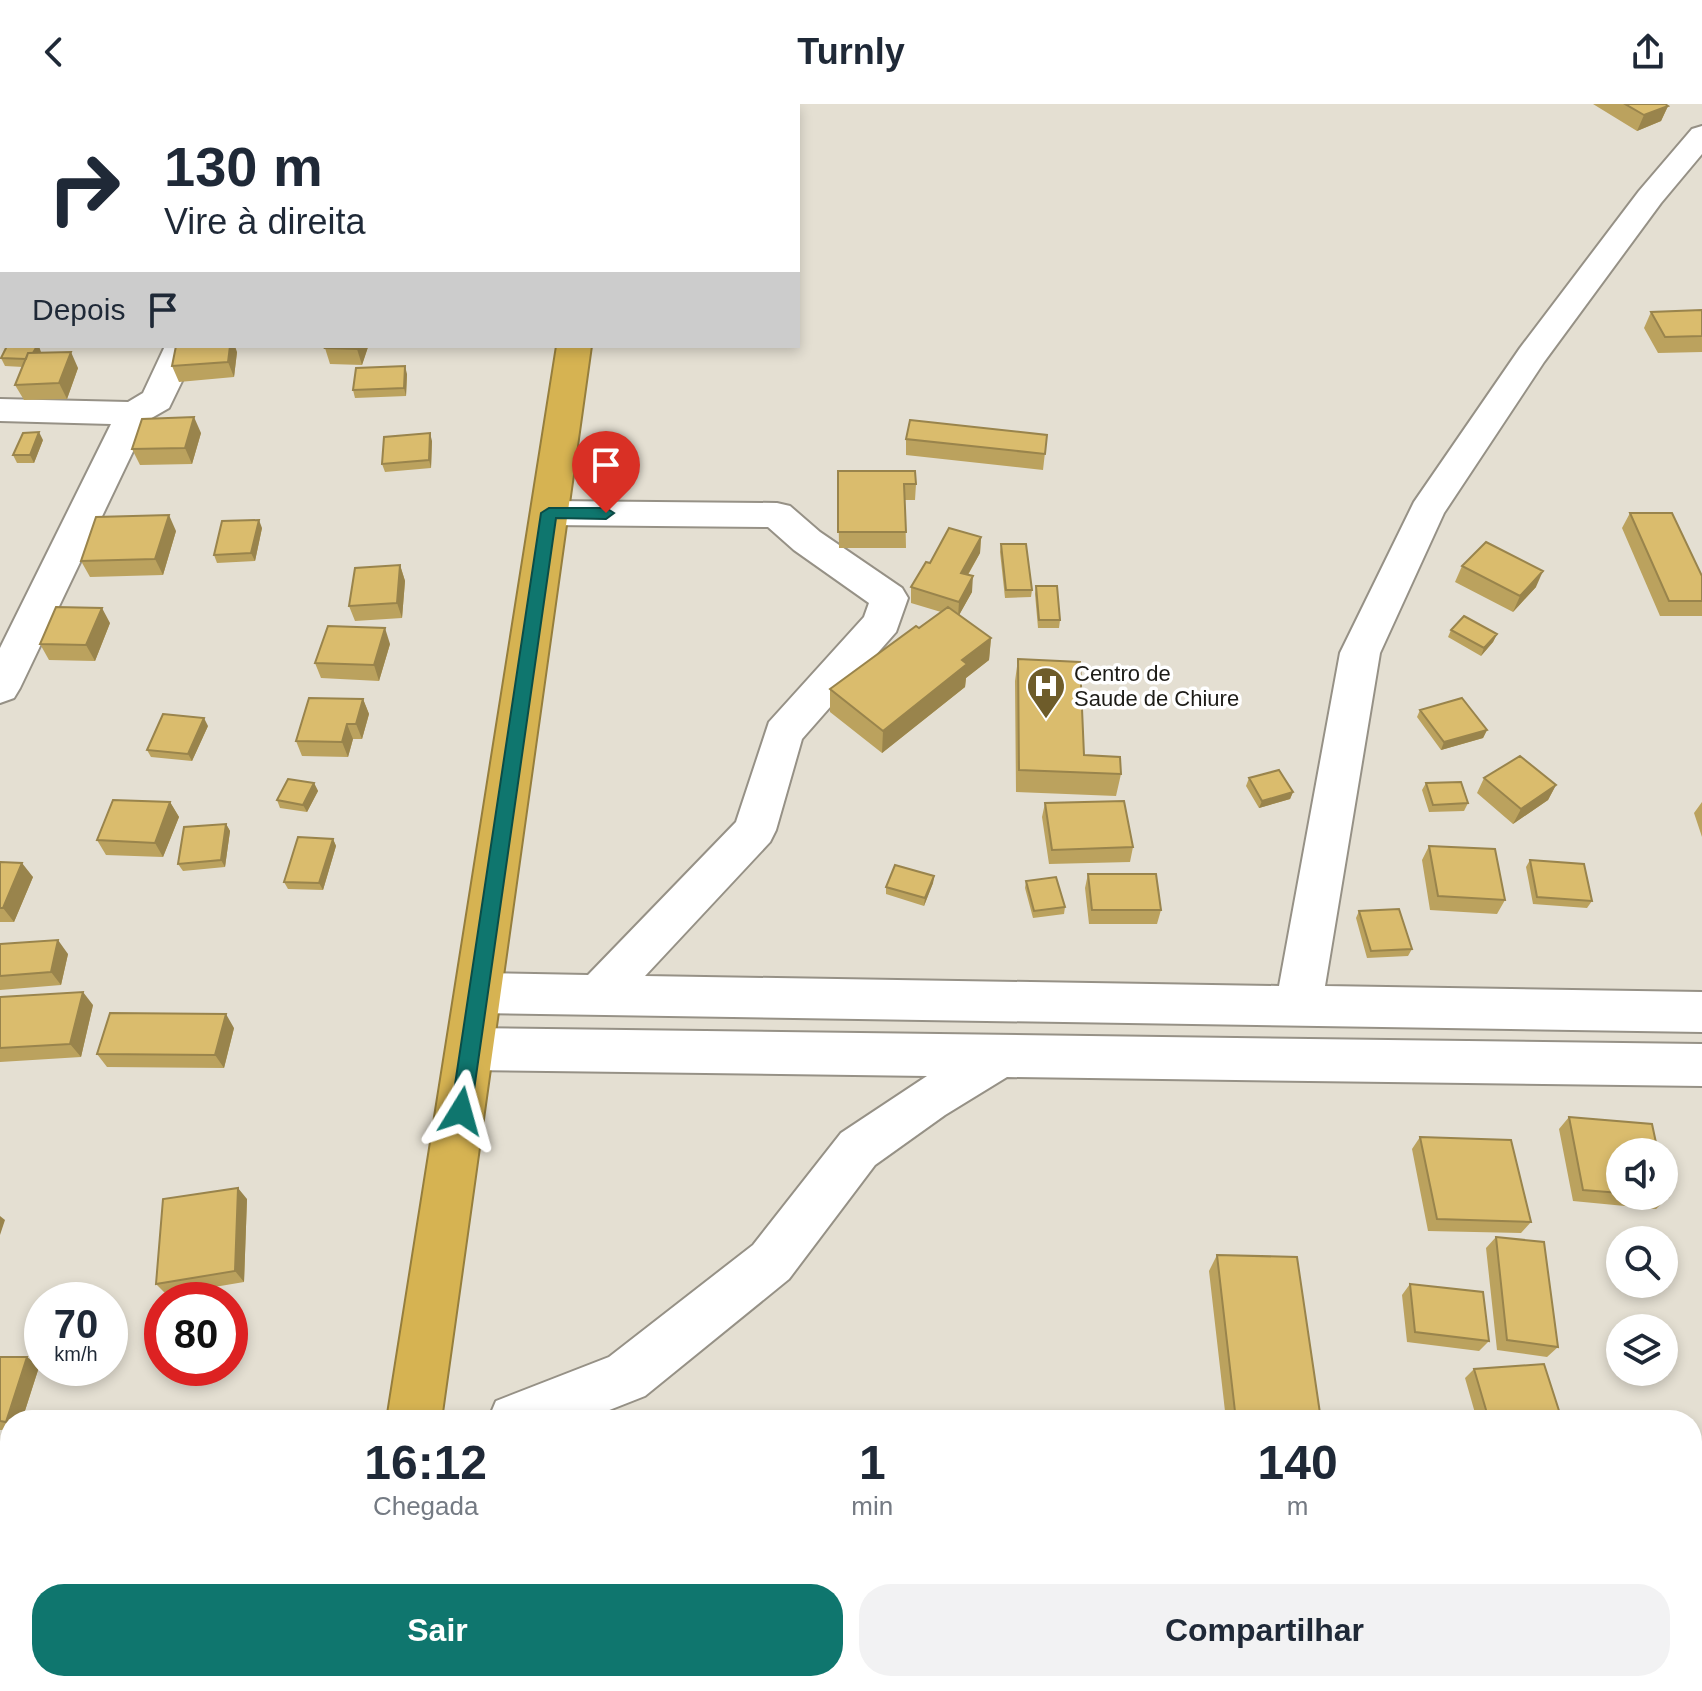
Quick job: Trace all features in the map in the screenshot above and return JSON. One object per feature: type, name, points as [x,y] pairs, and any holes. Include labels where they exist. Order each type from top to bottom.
[{"type":"highway","points":[[416,1410],[574,348]]},
{"type":"street","points":[[1299,1004],[1360,653],[1427,511],[1532,355],[1650,197],[1702,135]]},
{"type":"street","points":[[0,410],[134,413],[157,400],[181,348]]},
{"type":"street","points":[[0,688],[134,413]]},
{"type":"street","points":[[549,513],[777,515],[807,541],[889,598],[882,622],[783,733],[755,830],[599,994]]},
{"type":"street","points":[[478,993],[1702,1012]]},
{"type":"street","points":[[470,1049],[1702,1065]]},
{"type":"street","points":[[541,1410],[626,1377],[771,1262],[858,1149],[928,1100],[1002,1055]]},
{"type":"building","points":[[1625,104],[1665,104],[1668,106],[1644,115]]},
{"type":"building","points":[[1702,310],[1702,336],[1665,337],[1651,312]]},
{"type":"building","points":[[6,348],[36,348],[33,353],[28,353],[26,359],[1,358]]},
{"type":"building","points":[[176,348],[230,348],[228,362],[172,366]]},
{"type":"building","points":[[71,352],[59,383],[15,385],[28,353]]},
{"type":"building","points":[[405,366],[404,388],[353,390],[356,368]]},
{"type":"building","points":[[194,417],[185,448],[132,449],[142,419]]},
{"type":"building","points":[[910,420],[1047,435],[1045,454],[906,439]]},
{"type":"building","points":[[39,432],[30,455],[13,455],[23,433]]},
{"type":"building","points":[[430,433],[429,460],[382,464],[384,437]]},
{"type":"building","points":[[838,471],[915,471],[916,484],[904,484],[906,532],[838,532]]},
{"type":"building","points":[[1630,513],[1672,513],[1702,576],[1702,601],[1669,601]]},
{"type":"building","points":[[169,515],[155,559],[81,561],[96,517]]},
{"type":"building","points":[[259,520],[251,553],[214,555],[222,521]]},
{"type":"building","points":[[949,528],[981,537],[961,573],[973,576],[959,602],[911,587],[926,562],[930,563]]},
{"type":"building","points":[[1486,542],[1543,571],[1520,596],[1462,566]]},
{"type":"building","points":[[1001,544],[1026,544],[1032,590],[1006,590]]},
{"type":"building","points":[[400,565],[397,603],[349,606],[355,568]]},
{"type":"building","points":[[1036,586],[1057,586],[1060,620],[1039,620]]},
{"type":"building","points":[[56,607],[102,608],[86,645],[40,644]]},
{"type":"building","points":[[948,607],[991,638],[962,660],[967,664],[883,731],[830,689],[916,626],[919,628]]},
{"type":"building","points":[[1464,616],[1497,634],[1484,648],[1451,630]]},
{"type":"building","points":[[328,626],[385,628],[374,665],[315,663]]},
{"type":"building","points":[[1018,659],[1080,662],[1084,755],[1120,757],[1121,774],[1019,770]]},
{"type":"building","points":[[309,698],[363,699],[356,724],[347,724],[342,742],[296,741]]},
{"type":"building","points":[[1462,698],[1487,730],[1444,742],[1420,710]]},
{"type":"building","points":[[163,714],[204,718],[188,754],[147,750]]},
{"type":"building","points":[[1520,756],[1556,785],[1521,809],[1484,778]]},
{"type":"building","points":[[1279,770],[1293,792],[1262,801],[1249,778]]},
{"type":"building","points":[[288,779],[314,783],[303,805],[277,800]]},
{"type":"building","points":[[1461,782],[1468,803],[1433,805],[1426,783]]},
{"type":"building","points":[[113,800],[170,802],[155,843],[97,840]]},
{"type":"building","points":[[1124,801],[1133,847],[1052,850],[1045,803]]},
{"type":"building","points":[[226,824],[221,860],[178,864],[184,827]]},
{"type":"building","points":[[298,837],[333,839],[319,883],[284,882]]},
{"type":"building","points":[[1429,846],[1495,849],[1505,900],[1438,896]]},
{"type":"building","points":[[1530,860],[1584,864],[1592,901],[1537,897]]},
{"type":"building","points":[[0,862],[22,863],[3,908],[0,908]]},
{"type":"building","points":[[895,865],[934,876],[925,898],[886,887]]},
{"type":"building","points":[[1088,874],[1156,874],[1161,910],[1092,910]]},
{"type":"building","points":[[1056,877],[1065,907],[1034,911],[1026,881]]},
{"type":"building","points":[[1399,909],[1412,949],[1371,951],[1359,911]]},
{"type":"building","points":[[58,940],[51,972],[0,976],[0,944]]},
{"type":"building","points":[[83,992],[70,1044],[0,1048],[0,997]]},
{"type":"building","points":[[110,1013],[226,1014],[215,1055],[97,1054]]},
{"type":"building","points":[[1569,1117],[1652,1124],[1655,1138],[1606,1138],[1606,1192],[1583,1190]]},
{"type":"building","points":[[1420,1137],[1511,1140],[1531,1222],[1437,1219]]},
{"type":"building","points":[[238,1188],[235,1271],[156,1282],[163,1199]]},
{"type":"building","points":[[1496,1237],[1544,1242],[1558,1347],[1507,1340]]},
{"type":"building","points":[[1217,1255],[1297,1257],[1320,1410],[1235,1410]]},
{"type":"building","points":[[1410,1284],[1483,1292],[1489,1341],[1415,1332]]},
{"type":"building","points":[[0,1357],[24,1357],[24,1366],[10,1410],[0,1410]]},
{"type":"building","points":[[1544,1364],[1559,1410],[1486,1410],[1474,1369]]},
{"type":"place","name":"Centro de Saude de Chiure","points":[[1046,720]]},
{"type":"route","points":[[461,1111],[549,513],[606,513]]}]
